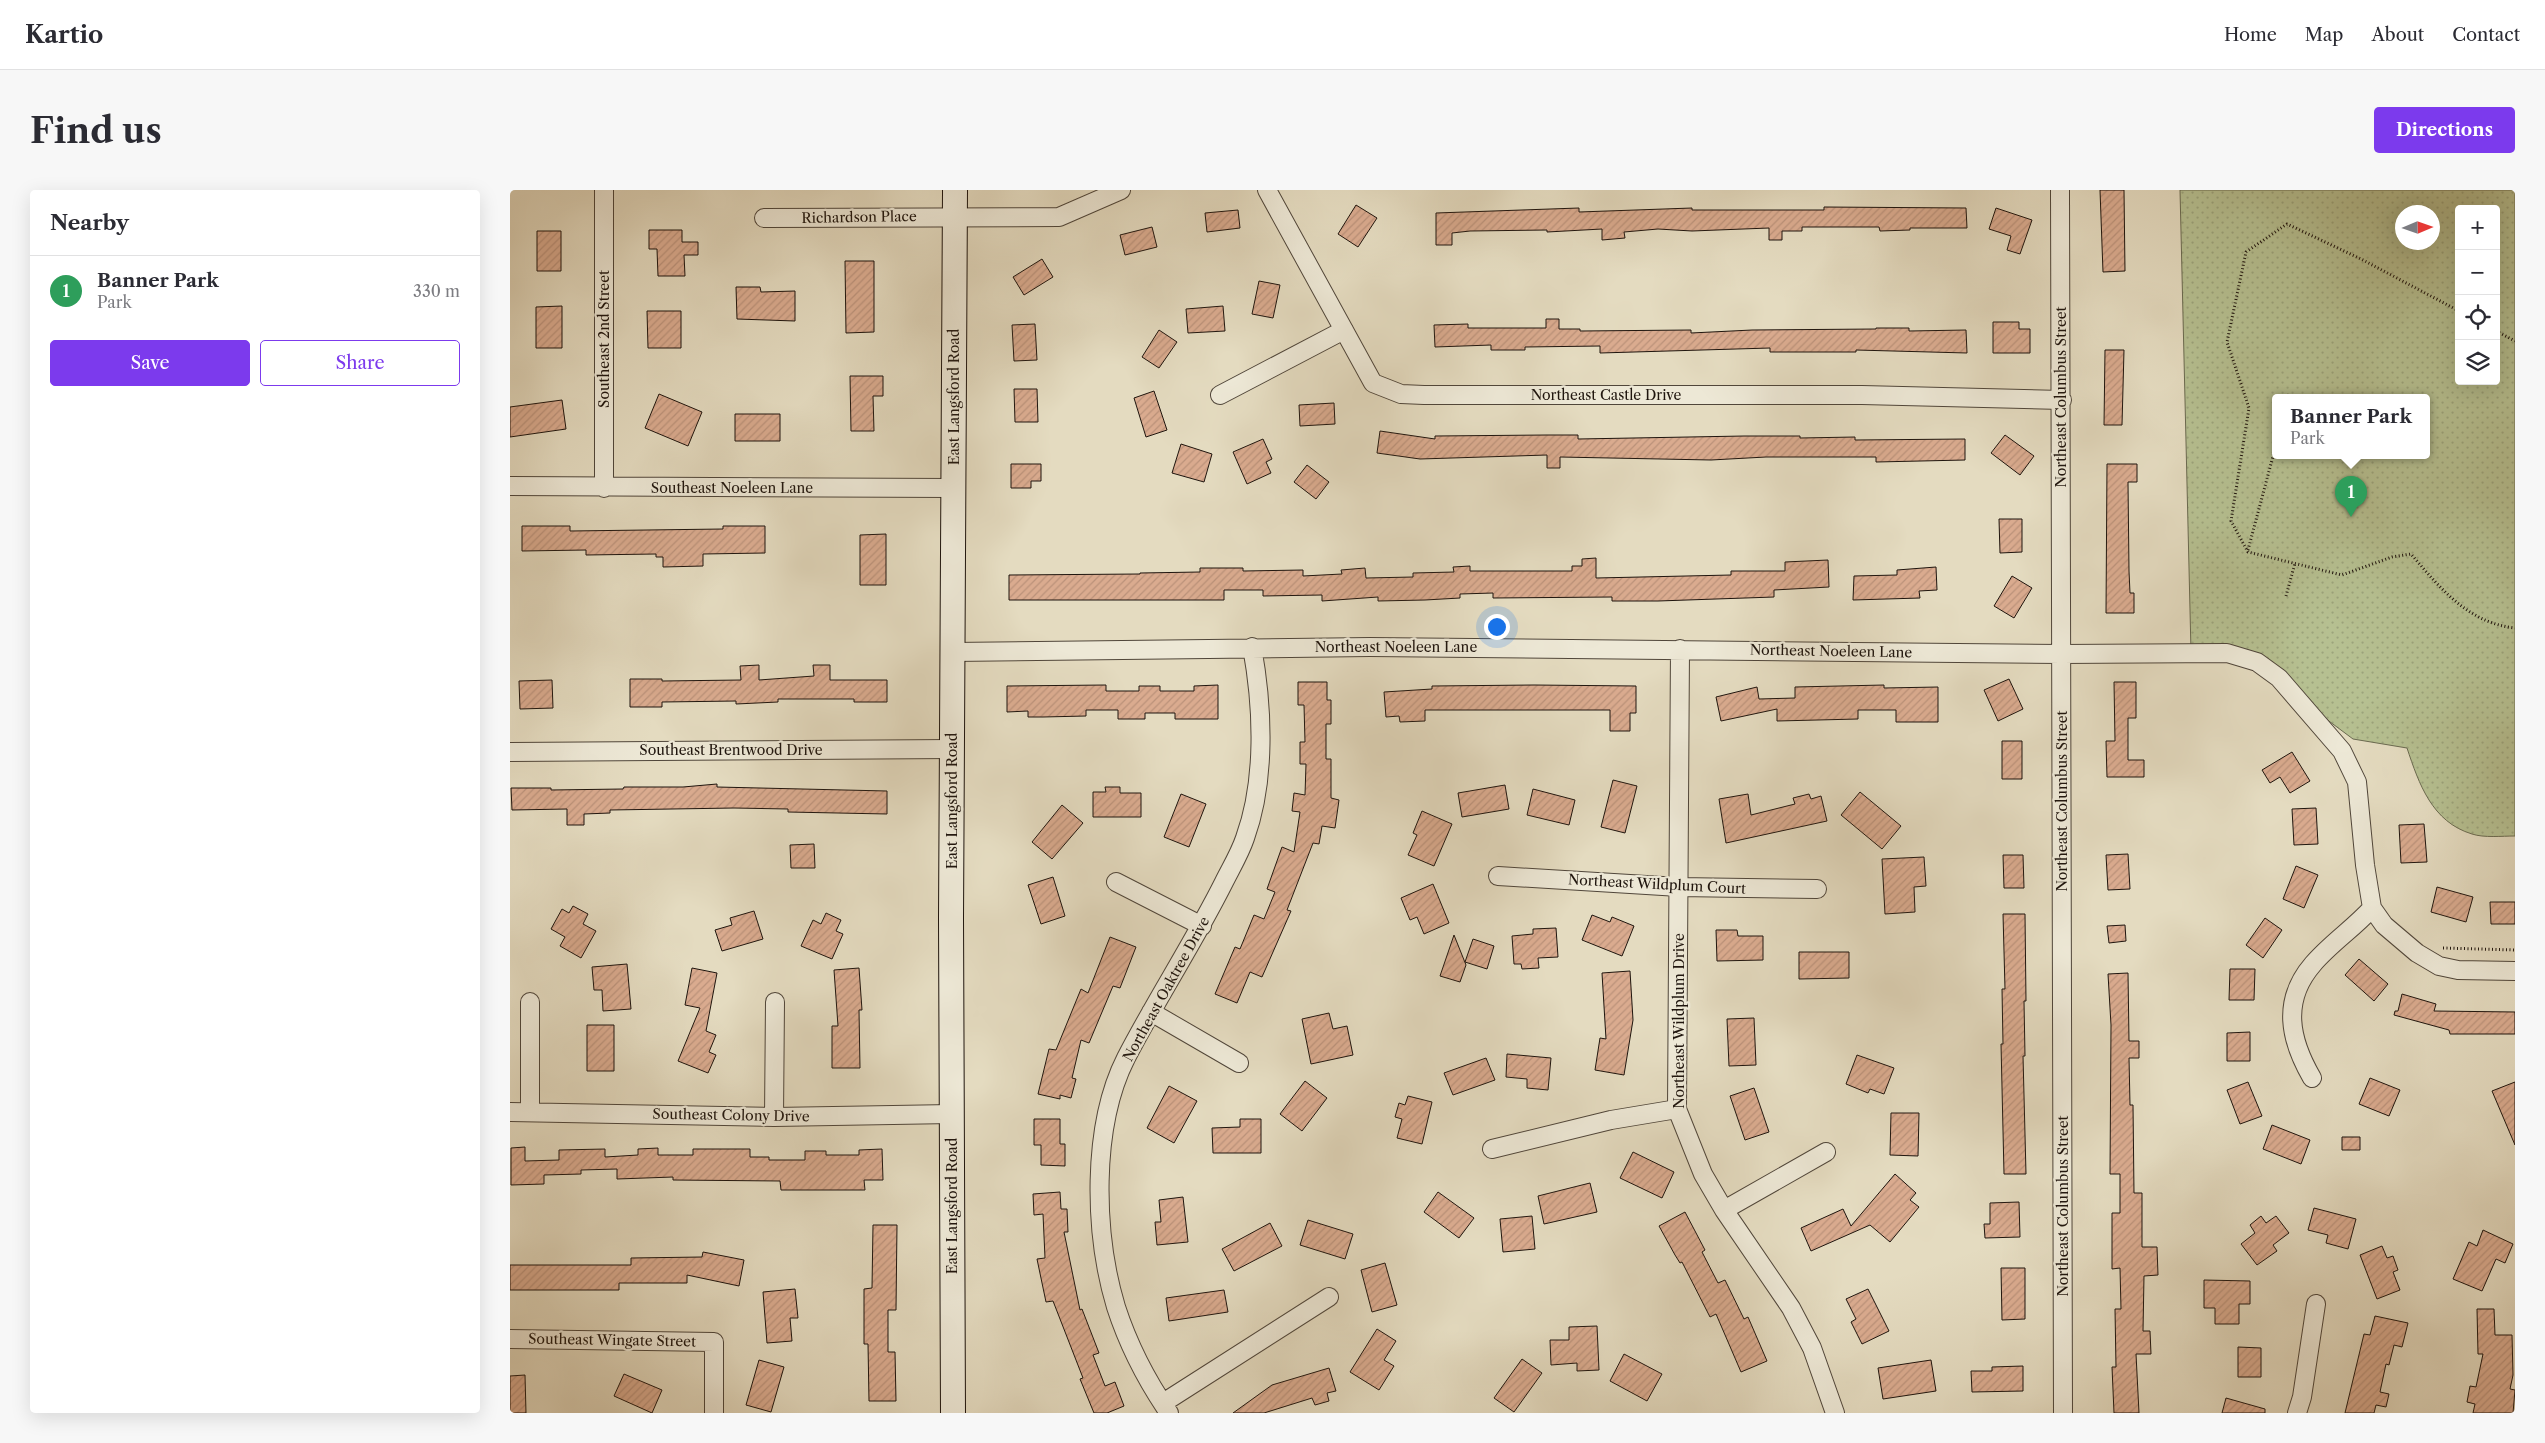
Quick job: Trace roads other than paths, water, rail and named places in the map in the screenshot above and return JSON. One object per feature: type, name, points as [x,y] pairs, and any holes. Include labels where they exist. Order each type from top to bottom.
[{"type":"street","name":"Southeast 2nd Street","points":[[604,190],[604,488]]},
{"type":"street","name":"East Langsford Road","points":[[953,1413],[952,652],[955,190]]},
{"type":"street","name":"Richardson Place","points":[[764,218],[1059,216],[1121,190]]},
{"type":"street","name":"Northeast Castle Drive","points":[[1268,190],[1373,383],[1400,394],[1424,396],[1862,395],[2062,400]]},
{"type":"street","name":"Northeast Columbus Street","points":[[2060,190],[2063,1413]]},
{"type":"street","points":[[1220,395],[1344,330]]},
{"type":"street","name":"Southeast Noeleen Lane","points":[[510,486],[604,488],[953,488]]},
{"type":"street","name":"Northeast Noeleen Lane","points":[[952,652],[1252,647],[1680,649],[2061,654],[2227,653],[2257,662],[2279,678],[2342,751],[2357,782],[2364,865],[2372,908],[2384,925],[2417,953],[2439,966],[2458,970],[2515,971]]},
{"type":"street","name":"Northeast Oaktree Drive","points":[[1166,1408],[1130,1343],[1116,1306],[1105,1252],[1098,1177],[1106,1115],[1125,1060],[1202,926],[1246,838],[1254,798],[1260,750],[1259,686],[1252,647]]},
{"type":"street","name":"Northeast Wildplum Drive","points":[[1680,649],[1677,1109],[1703,1174],[1724,1210],[1792,1308],[1812,1348],[1836,1413]]},
{"type":"street","name":"Southeast Brentwood Drive","points":[[510,752],[952,749]]},
{"type":"street","name":"Northeast Wildplum Court","points":[[1498,876],[1679,888],[1817,889]]},
{"type":"street","points":[[1116,882],[1202,926]]},
{"type":"street","points":[[2312,1078],[2300,1056],[2292,1034],[2296,996],[2302,979],[2314,963],[2372,908]]},
{"type":"street","points":[[530,1002],[530,1112]]},
{"type":"street","points":[[774,1117],[775,1002]]},
{"type":"street","points":[[1152,1012],[1239,1063]]},
{"type":"street","points":[[1492,1149],[1611,1120],[1677,1109]]},
{"type":"street","name":"Southeast Colony Drive","points":[[510,1112],[774,1117],[952,1114]]},
{"type":"street","points":[[1724,1210],[1826,1152]]},
{"type":"street","points":[[1166,1408],[1329,1297]]},
{"type":"street","points":[[2297,1413],[2302,1397],[2316,1304]]},
{"type":"street","name":"Southeast Wingate Street","points":[[510,1339],[714,1342],[714,1413]]},
{"type":"place","name":"Banner Park","points":[[2351,517]]}]
